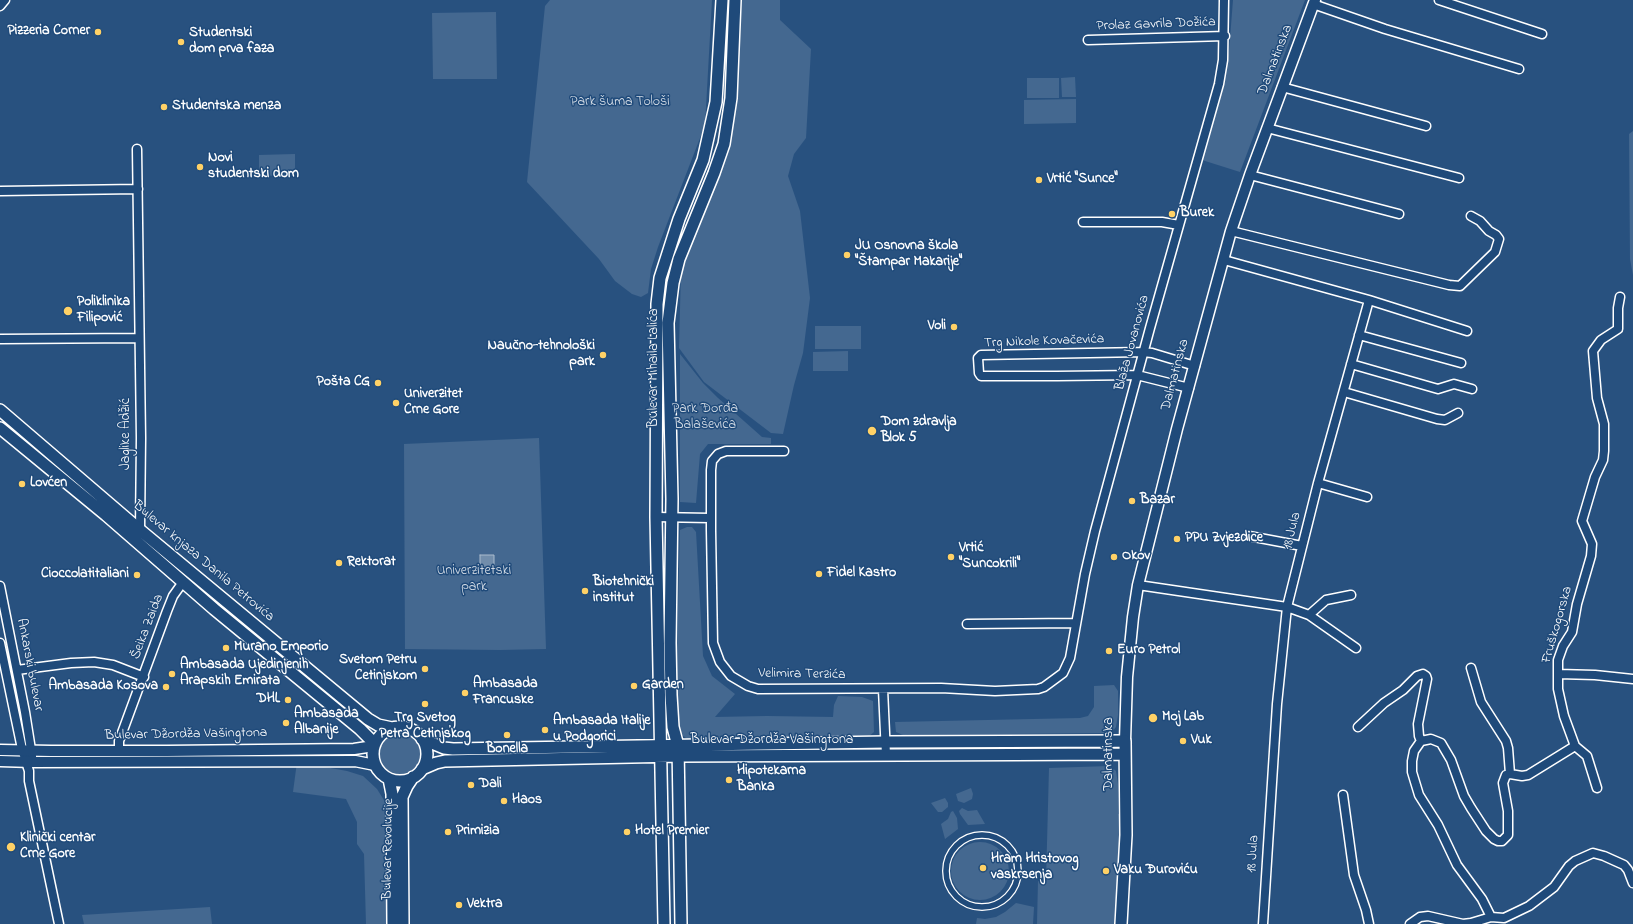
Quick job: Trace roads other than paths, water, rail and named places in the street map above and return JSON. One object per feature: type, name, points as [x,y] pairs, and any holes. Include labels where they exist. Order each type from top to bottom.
[{"type":"main road","name":"Bulevar Mihaila Lalića","points":[[664,924],[662,751],[656,517],[657,304],[660,278],[680,219],[703,160],[716,102],[722,0]]},
{"type":"main road","name":"Bulevar Mihaila Lalića","points":[[680,924],[678,751],[673,727],[671,695],[669,305],[679,258],[714,174],[724,144],[731,98],[735,0]]},
{"type":"main road","name":"Bulevar knjaza Danila Petrovića","points":[[0,410],[140,530],[368,719],[378,725],[392,728]]},
{"type":"main road","name":"Bulevar knjaza Danila Petrovića","points":[[0,428],[106,515],[214,609],[354,724],[374,745]]},
{"type":"main road","points":[[392,728],[406,728],[415,732],[422,739],[426,751],[426,758],[422,769],[412,777],[403,780],[389,778],[383,775],[375,765],[373,759],[374,745],[382,734],[392,728]]},
{"type":"main road","name":"Bulevar Džordža Vašingtona","points":[[422,739],[444,748],[453,749],[886,755],[1125,754]]},
{"type":"main road","name":"Bulevar Džordža Vašingtona","points":[[678,751],[886,742],[1125,741]]},
{"type":"main road","name":"Dalmatinska","points":[[1121,924],[1126,847],[1125,741]]},
{"type":"main road","name":"Bulevar Džordža Vašingtona","points":[[422,769],[445,761],[662,751]]},
{"type":"main road","name":"Bulevar Revolucije","points":[[403,924],[402,797],[412,777]]},
{"type":"main road","name":"Bulevar Revolucije","points":[[389,778],[392,794],[393,924]]},
{"type":"street","points":[[0,6],[4,0]]},
{"type":"street","points":[[1439,0],[1542,34]]},
{"type":"street","name":"Blaža Jovanovića","points":[[1049,684],[1063,673],[1070,658],[1095,531],[1143,352],[1219,84],[1224,60],[1224,1]]},
{"type":"street","points":[[1314,2],[1385,29],[1518,69]]},
{"type":"street","name":"Dalmatinska","points":[[1125,741],[1128,670],[1133,617],[1138,585],[1231,231],[1267,128],[1314,2]]},
{"type":"street","name":"Prolaz Gavrila Dožića","points":[[1088,40],[1225,36]]},
{"type":"street","points":[[1282,87],[1426,126]]},
{"type":"street","points":[[1267,128],[1459,178]]},
{"type":"street","name":"Jaglike Adžić","points":[[138,149],[140,530]]},
{"type":"street","points":[[1250,175],[1399,214]]},
{"type":"street","points":[[0,191],[138,189]]},
{"type":"street","points":[[1231,231],[1449,285],[1460,286],[1495,252],[1499,239],[1496,235],[1488,231],[1480,221],[1471,216]]},
{"type":"street","points":[[1083,222],[1162,222],[1179,225]]},
{"type":"street","points":[[1224,260],[1369,300],[1467,331]]},
{"type":"street","name":"Fruškogorska","points":[[1575,746],[1564,716],[1558,689],[1558,674],[1561,652],[1572,632],[1576,608],[1591,556],[1592,544],[1582,521],[1595,478],[1603,460],[1605,435],[1597,398],[1596,370],[1593,351],[1601,340],[1618,329],[1618,308],[1620,297]]},
{"type":"street","name":"18 Jula","points":[[1262,924],[1277,712],[1287,608],[1318,483],[1344,392],[1358,335],[1369,300]]},
{"type":"street","points":[[1358,335],[1461,362]]},
{"type":"street","points":[[0,339],[140,338]]},
{"type":"street","points":[[1143,352],[1152,353],[1195,366]]},
{"type":"street","name":"Trg Nikole Kovačevića","points":[[1138,375],[982,376],[979,373],[978,358],[981,355],[1143,352]]},
{"type":"street","points":[[1351,364],[1438,389],[1454,384],[1472,389]]},
{"type":"street","points":[[1138,375],[1189,388]]},
{"type":"street","points":[[1344,392],[1437,419],[1445,420],[1458,414]]},
{"type":"street","name":"Velimira Terzića","points":[[784,451],[726,451],[718,454],[712,461],[710,518],[713,643],[720,662],[728,673],[748,686],[758,689],[942,688],[1003,691],[1038,689],[1049,684]]},
{"type":"street","points":[[1318,483],[1367,497]]},
{"type":"street","points":[[656,517],[710,518]]},
{"type":"street","points":[[1249,536],[1302,546]]},
{"type":"street","name":"Šeika Zaida","points":[[119,751],[119,741],[167,611],[183,582]]},
{"type":"street","points":[[1138,585],[1287,608],[1309,615],[1356,648]]},
{"type":"street","name":"Ankarski bulevar","points":[[0,586],[18,670],[27,750]]},
{"type":"street","points":[[1309,615],[1326,600],[1351,595]]},
{"type":"street","points":[[967,624],[1076,623]]},
{"type":"street","name":"Ankarski bulevar","points":[[0,643],[27,750]]},
{"type":"street","points":[[18,670],[71,663],[94,662],[113,665],[144,676]]},
{"type":"street","points":[[1471,668],[1481,702],[1506,741],[1510,774]]},
{"type":"street","points":[[1358,727],[1378,708],[1404,690],[1417,676],[1423,674],[1427,679],[1418,724],[1419,736],[1422,741]]},
{"type":"street","points":[[1558,674],[1595,674],[1633,678]]},
{"type":"street","points":[[883,689],[886,755]]},
{"type":"street","points":[[1491,917],[1482,899],[1457,865],[1438,825],[1417,789],[1412,772],[1412,761],[1414,751],[1422,741],[1432,739],[1441,743],[1451,760],[1464,796],[1486,831],[1498,841],[1505,840],[1508,836],[1508,812],[1503,783],[1504,778],[1510,774],[1522,776],[1528,775],[1575,746],[1587,756],[1597,788]]},
{"type":"street","name":"Bulevar Džordža Vašingtona","points":[[0,750],[119,751],[354,749],[374,745]]},
{"type":"street","points":[[27,750],[29,781],[59,924]]},
{"type":"street","name":"Bulevar Džordža Vašingtona","points":[[0,761],[29,765],[355,761],[375,765]]},
{"type":"street","points":[[1343,795],[1354,874],[1369,924]]},
{"type":"street","points":[[985,835],[996,839],[1007,845],[1016,859],[1018,875],[1016,883],[1008,897],[994,906],[978,907],[962,901],[950,888],[947,880],[946,872],[949,856],[957,845],[969,838],[985,835]]},
{"type":"street","points":[[1410,924],[1420,917],[1428,916],[1441,921],[1463,924],[1491,917],[1504,921],[1530,906],[1554,887],[1569,866],[1582,857],[1594,853],[1630,866],[1633,883]]},
{"type":"place","name":"Pizzeria Corner","points":[[98,32]]},
{"type":"place","name":"Studentski dom prva faza","points":[[181,42]]},
{"type":"place","name":"Studentska menza","points":[[164,107]]},
{"type":"place","name":"Novi studentski dom","points":[[200,167]]},
{"type":"place","name":"Vrtić \"Sunce\"","points":[[1039,180]]},
{"type":"place","name":"Burek","points":[[1172,214]]},
{"type":"place","name":"JU Osnovna škola \"Štampar Makarije\"","points":[[847,255]]},
{"type":"place","name":"Poliklinika Filipović","points":[[68,311]]},
{"type":"place","name":"Voli","points":[[954,327]]},
{"type":"place","name":"Naučno-tehnološki park","points":[[603,355]]},
{"type":"place","name":"Pošta CG","points":[[378,383]]},
{"type":"place","name":"Univerzitet Crne Gore","points":[[396,403]]},
{"type":"place","name":"Dom zdravlja Blok 5","points":[[872,431]]},
{"type":"place","name":"Lovćen","points":[[22,484]]},
{"type":"place","name":"Bazar","points":[[1132,501]]},
{"type":"place","name":"PPU Zvjezdice","points":[[1177,539]]},
{"type":"place","name":"Vrtić \"Suncokrili\"","points":[[951,557]]},
{"type":"place","name":"Okov","points":[[1114,557]]},
{"type":"place","name":"Rektorat","points":[[339,563]]},
{"type":"place","name":"Fidel Kastro","points":[[819,574]]},
{"type":"place","name":"Cioccolatitaliani","points":[[137,575]]},
{"type":"place","name":"Biotehnički institut","points":[[585,591]]},
{"type":"place","name":"Murano Emporio","points":[[226,648]]},
{"type":"place","name":"Euro Petrol","points":[[1109,651]]},
{"type":"place","name":"Svetom Petru Cetinjskom","points":[[425,669]]},
{"type":"place","name":"Ambasada Ujedinjenih Arapskih Emirata","points":[[172,674]]},
{"type":"place","name":"Garden","points":[[634,686]]},
{"type":"place","name":"Ambasada Kosova","points":[[166,687]]},
{"type":"place","name":"Ambasada Francuske","points":[[465,693]]},
{"type":"place","name":"DHL","points":[[288,700]]},
{"type":"place","name":"Trg Svetog Petra Cetinjskog","points":[[425,704]]},
{"type":"place","name":"Moj Lab","points":[[1153,718]]},
{"type":"place","name":"Ambasada Albanije","points":[[286,723]]},
{"type":"place","name":"Ambasada Italije u Podgorici","points":[[545,730]]},
{"type":"place","name":"Bonella","points":[[507,735]]},
{"type":"place","name":"Vuk","points":[[1183,741]]},
{"type":"place","name":"Hipotekarna Banka","points":[[729,780]]},
{"type":"place","name":"Dali","points":[[471,785]]},
{"type":"place","name":"Haos","points":[[504,801]]},
{"type":"place","name":"Primizia","points":[[448,832]]},
{"type":"place","name":"Hotel Premier","points":[[627,832]]},
{"type":"place","name":"Klinički centar Crne Gore","points":[[11,847]]},
{"type":"place","name":"Hram Hristovog vaskrsenja","points":[[983,868]]},
{"type":"place","name":"Vaku Đuroviću","points":[[1106,871]]},
{"type":"place","name":"Vektra","points":[[459,905]]},
{"type":"park label","name":"Park šuma Tološi","points":[[620,103]]},
{"type":"park label","name":"Park Đorđa Balaševića","points":[[705,418]]},
{"type":"park label","name":"Univerzitetski park","points":[[474,580]]}]
